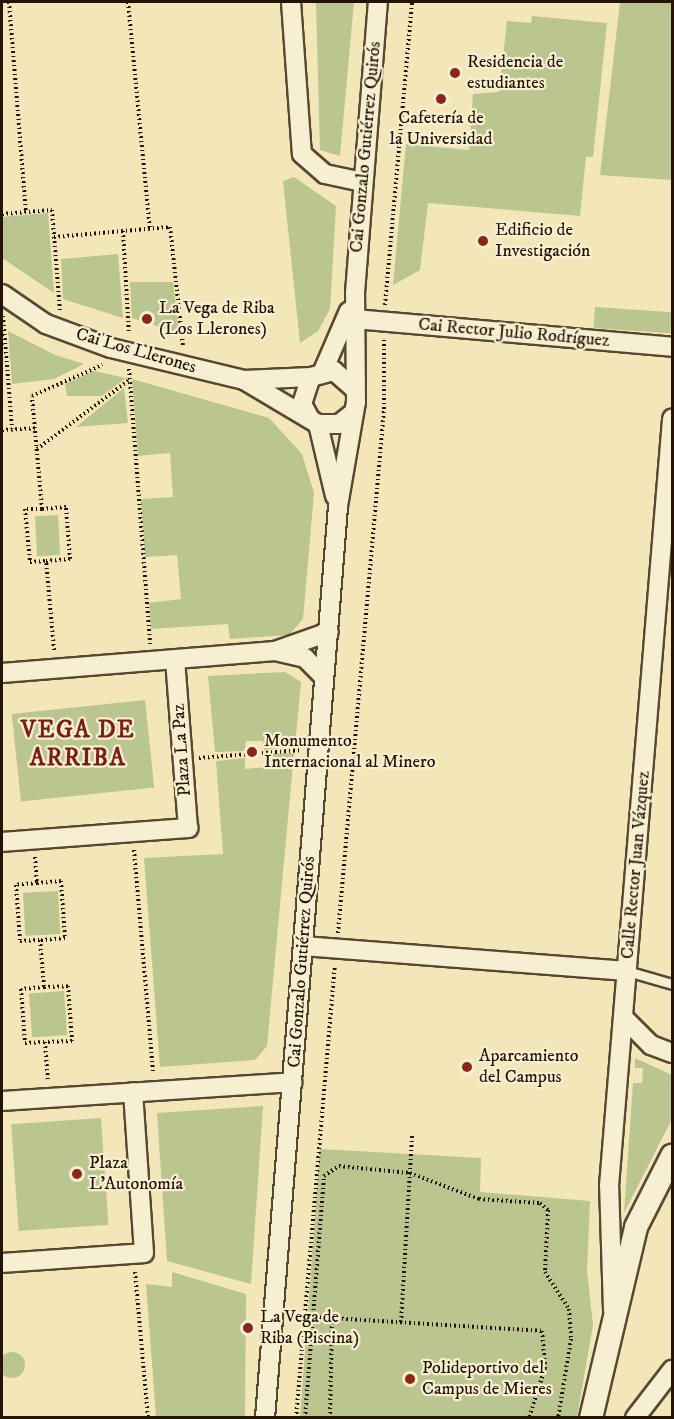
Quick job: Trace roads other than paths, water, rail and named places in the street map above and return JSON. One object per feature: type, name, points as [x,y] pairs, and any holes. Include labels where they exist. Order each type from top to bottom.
[{"type":"street","points":[[291,2],[302,154],[325,174],[363,182]]},
{"type":"street","name":"Cai Gonzalo Gutiérrez Quirós","points":[[265,1418],[338,506],[355,389],[355,292],[378,2]]},
{"type":"street","name":"Cai Gonzalo Gutiérrez Quirós","points":[[338,506],[314,420],[302,404],[317,374],[343,333],[355,292]]},
{"type":"street","name":"Cai Los Llerones","points":[[2,294],[62,330],[130,352],[244,380]]},
{"type":"street","name":"Cai Rector Julio Rodríguez","points":[[355,319],[672,346]]},
{"type":"street","points":[[244,380],[317,374],[346,377],[355,389]]},
{"type":"street","points":[[244,380],[314,420],[339,424],[352,414]]},
{"type":"street","name":"Calle Rector Juan Vázquez","points":[[613,1310],[609,1186],[672,419]]},
{"type":"street","points":[[2,673],[275,651],[329,632]]},
{"type":"street","points":[[275,651],[305,658],[324,677]]},
{"type":"street","name":"Plaza La Paz","points":[[2,842],[188,828],[175,659]]},
{"type":"street","points":[[303,946],[627,971]]},
{"type":"street","points":[[623,1017],[651,1046],[672,1053]]},
{"type":"street","points":[[2,1101],[292,1082]]},
{"type":"street","points":[[2,1263],[144,1253],[133,1092]]},
{"type":"street","points":[[591,1418],[613,1310],[636,1227],[672,1156]]},
{"type":"street","points":[[635,1418],[672,1370]]},
{"type":"lane","points":[[627,971],[672,984]]},
{"type":"place","name":"Residencia de estudiantes","points":[[455,73]]},
{"type":"place","name":"Cafetería de la Universidad","points":[[441,99]]},
{"type":"place","name":"Edificio de Investigación","points":[[483,241]]},
{"type":"place","name":"La Vega de Riba (Los Llerones)","points":[[147,319]]},
{"type":"place","name":"Monumento Internacional al Minero","points":[[252,752]]},
{"type":"place","name":"Aparcamiento del Campus","points":[[467,1067]]},
{"type":"place","name":"Plaza L'Autonomía","points":[[77,1174]]},
{"type":"place","name":"La Vega de Riba (Piscina)","points":[[248,1328]]},
{"type":"place","name":"Polideportivo del Campus de Mieres","points":[[410,1379]]},
{"type":"district","name":"VEGA DE ARRIBA","points":[[78,745]]}]
